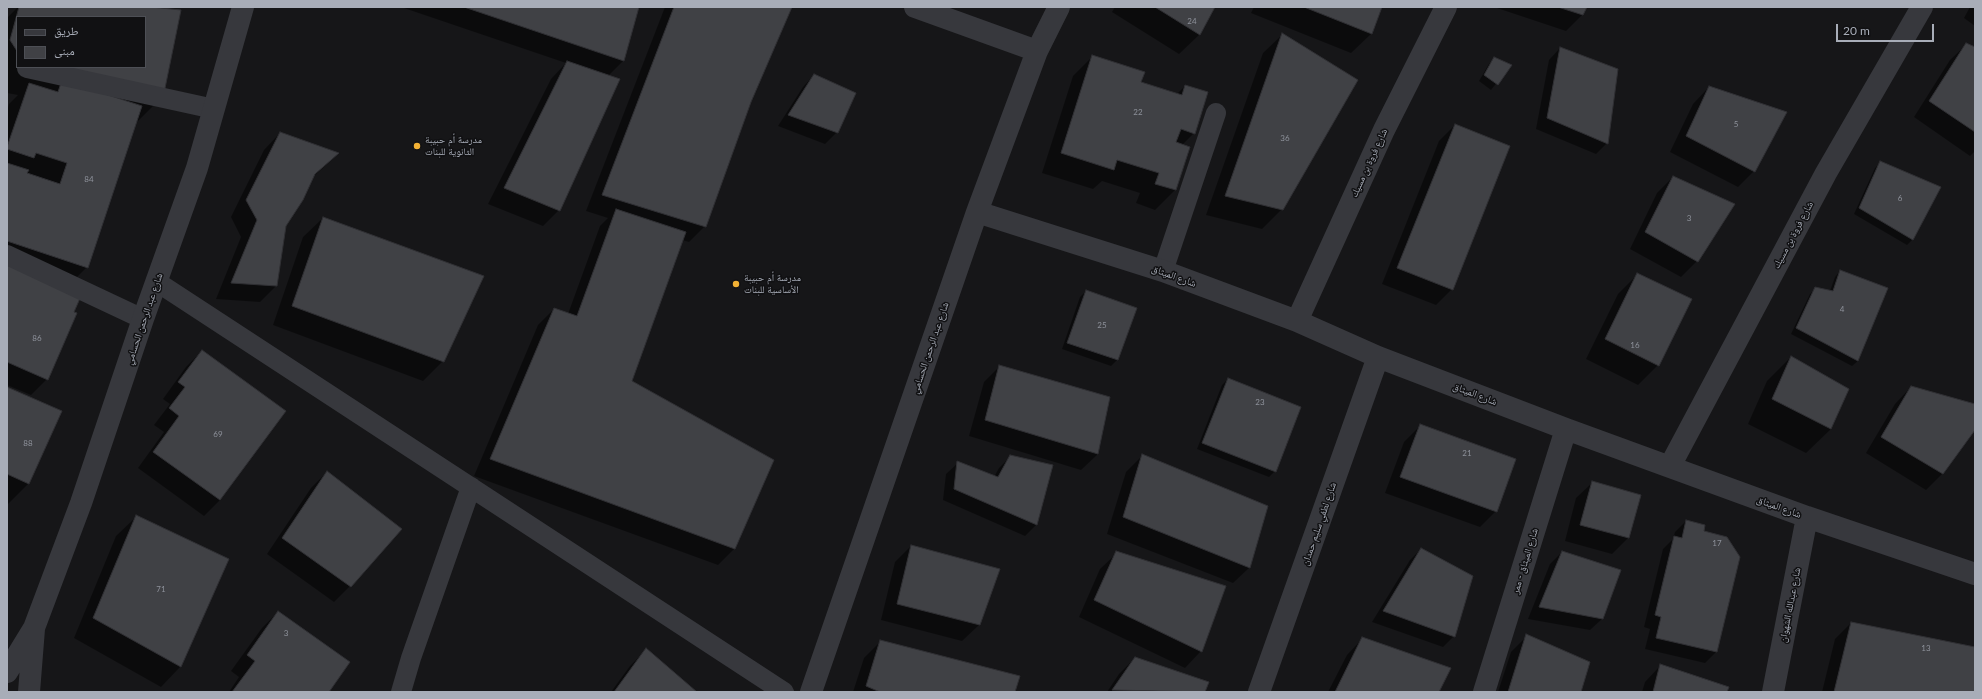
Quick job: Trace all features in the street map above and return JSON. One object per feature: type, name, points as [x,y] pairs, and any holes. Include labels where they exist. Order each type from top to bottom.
[{"type":"street","name":"شارع عبد الرحمن الحسامي","points":[[7,672],[34,628],[81,503],[143,319],[197,168],[243,7]]},
{"type":"street","points":[[915,7],[1037,51]]},
{"type":"street","name":"شارع عبد الرحمن الحسامي","points":[[811,692],[977,212],[1037,51],[1059,7]]},
{"type":"street","name":"شارع فروة بن مسيك","points":[[1297,321],[1384,130],[1446,7]]},
{"type":"street","name":"شارع فروة بن مسيك","points":[[1670,466],[1826,173],[1922,7]]},
{"type":"street","name":"شارع الميثاق","points":[[977,212],[1163,271],[1297,321],[1378,357],[1566,429],[1807,517],[1975,574]]},
{"type":"street","name":"شارع لطفي سليم حمدان","points":[[1259,692],[1378,357]]},
{"type":"street","name":"شارع الميثاق - ممر","points":[[1484,692],[1566,429]]},
{"type":"street","name":"شارع عبدالله الشهوان","points":[[1773,692],[1807,517]]},
{"type":"street","name":"شارع عبد الرحمن الحسامي","points":[[29,692],[34,628]]},
{"type":"lane","points":[[27,68],[214,109]]},
{"type":"lane","points":[[1163,271],[1216,113]]},
{"type":"lane","points":[[7,255],[143,319]]},
{"type":"lane","points":[[157,282],[784,692]]},
{"type":"lane","points":[[401,692],[411,658],[471,487]]},
{"type":"building","points":[[19,7],[151,7],[181,10],[163,98],[30,68],[146,68],[146,16],[17,16]]},
{"type":"building","points":[[464,7],[639,7],[624,61]]},
{"type":"building","points":[[674,7],[792,7],[751,102],[706,227],[602,195]]},
{"type":"building","points":[[1155,7],[1215,7],[1200,35]]},
{"type":"building","points":[[1304,7],[1382,7],[1372,34]]},
{"type":"building","points":[[1558,7],[1587,7],[1583,15]]},
{"type":"building","points":[[16,18],[16,49],[10,40]]},
{"type":"building","points":[[1282,33],[1358,80],[1283,210],[1225,196]]},
{"type":"building","points":[[1966,43],[1975,47],[1975,132],[1929,101]]},
{"type":"building","points":[[1560,47],[1618,69],[1608,144],[1547,118]]},
{"type":"building","points":[[1092,55],[1145,72],[1141,82],[1182,95],[1185,85],[1208,92],[1195,134],[1181,129],[1176,142],[1190,147],[1176,190],[1155,184],[1159,173],[1117,160],[1114,170],[1061,153]]},
{"type":"building","points":[[1494,57],[1512,65],[1498,85],[1484,75]]},
{"type":"building","points":[[567,61],[620,79],[560,211],[504,188]]},
{"type":"building","points":[[814,74],[856,93],[838,133],[788,115]]},
{"type":"building","points":[[62,80],[142,106],[88,268],[7,241],[7,163],[29,170],[27,173],[60,184],[67,163],[36,153],[34,158],[7,149],[7,147],[29,83],[58,92]]},
{"type":"building","points":[[1709,86],[1787,112],[1755,172],[1686,136]]},
{"type":"building","points":[[1455,124],[1510,146],[1453,290],[1397,268]]},
{"type":"building","points":[[280,132],[339,153],[315,174],[303,200],[286,226],[277,286],[231,283],[257,220],[246,200]]},
{"type":"building","points":[[1880,161],[1941,187],[1913,240],[1859,208]]},
{"type":"building","points":[[1673,176],[1735,204],[1698,262],[1645,232]]},
{"type":"building","points":[[616,209],[686,232],[632,381],[774,460],[735,549],[490,459],[554,308],[577,316]]},
{"type":"building","points":[[323,217],[484,276],[444,362],[292,306]]},
{"type":"building","points":[[7,265],[81,296],[74,312],[77,313],[48,380],[7,362]]},
{"type":"building","points":[[1840,270],[1888,288],[1858,361],[1796,328],[1815,287],[1833,291]]},
{"type":"building","points":[[1637,273],[1692,299],[1659,366],[1605,339]]},
{"type":"building","points":[[1086,290],[1137,308],[1118,360],[1067,343]]},
{"type":"building","points":[[202,350],[286,411],[220,500],[153,452],[179,416],[169,408],[185,387],[178,382]]},
{"type":"building","points":[[1791,356],[1849,389],[1831,429],[1772,399]]},
{"type":"building","points":[[999,365],[1110,397],[1098,454],[985,420]]},
{"type":"building","points":[[1228,378],[1301,407],[1276,472],[1202,443]]},
{"type":"building","points":[[1911,386],[1975,404],[1975,430],[1943,474],[1881,437]]},
{"type":"building","points":[[7,387],[62,411],[29,484],[7,474]]},
{"type":"building","points":[[1420,424],[1516,459],[1497,512],[1400,477]]},
{"type":"building","points":[[1142,454],[1268,506],[1250,568],[1123,517]]},
{"type":"building","points":[[1010,455],[1053,465],[1037,525],[954,489],[957,461],[998,477]]},
{"type":"building","points":[[327,471],[402,529],[351,587],[282,538]]},
{"type":"building","points":[[1592,481],[1641,495],[1629,538],[1580,525]]},
{"type":"building","points":[[136,515],[229,559],[181,667],[93,618]]},
{"type":"building","points":[[1686,520],[1705,525],[1704,531],[1727,537],[1740,557],[1717,652],[1656,638],[1661,617],[1655,615],[1674,536],[1682,538]]},
{"type":"building","points":[[911,545],[1000,569],[980,625],[897,604]]},
{"type":"building","points":[[1421,548],[1473,576],[1455,637],[1383,611]]},
{"type":"building","points":[[1116,551],[1226,586],[1202,652],[1094,600]]},
{"type":"building","points":[[1562,551],[1621,570],[1603,619],[1539,607]]},
{"type":"building","points":[[278,611],[350,662],[329,692],[232,692],[255,661],[247,655]]},
{"type":"building","points":[[1851,622],[1975,647],[1975,692],[1834,692]]},
{"type":"building","points":[[1526,634],[1590,662],[1581,692],[1508,692]]},
{"type":"building","points":[[1362,637],[1451,668],[1439,692],[1335,692]]},
{"type":"building","points":[[880,640],[1020,676],[1015,692],[880,692],[866,686]]},
{"type":"building","points":[[646,648],[697,692],[614,692]]},
{"type":"building","points":[[1135,657],[1209,682],[1205,692],[1112,690]]},
{"type":"building","points":[[1660,664],[1729,687],[1727,692],[1653,692]]},
{"type":"place","name":"مدرسة أم حبيبة الثانوية للبنات","points":[[417,146]]},
{"type":"place","name":"مدرسة أم حبيبة الأساسية للبنات","points":[[736,284]]}]
